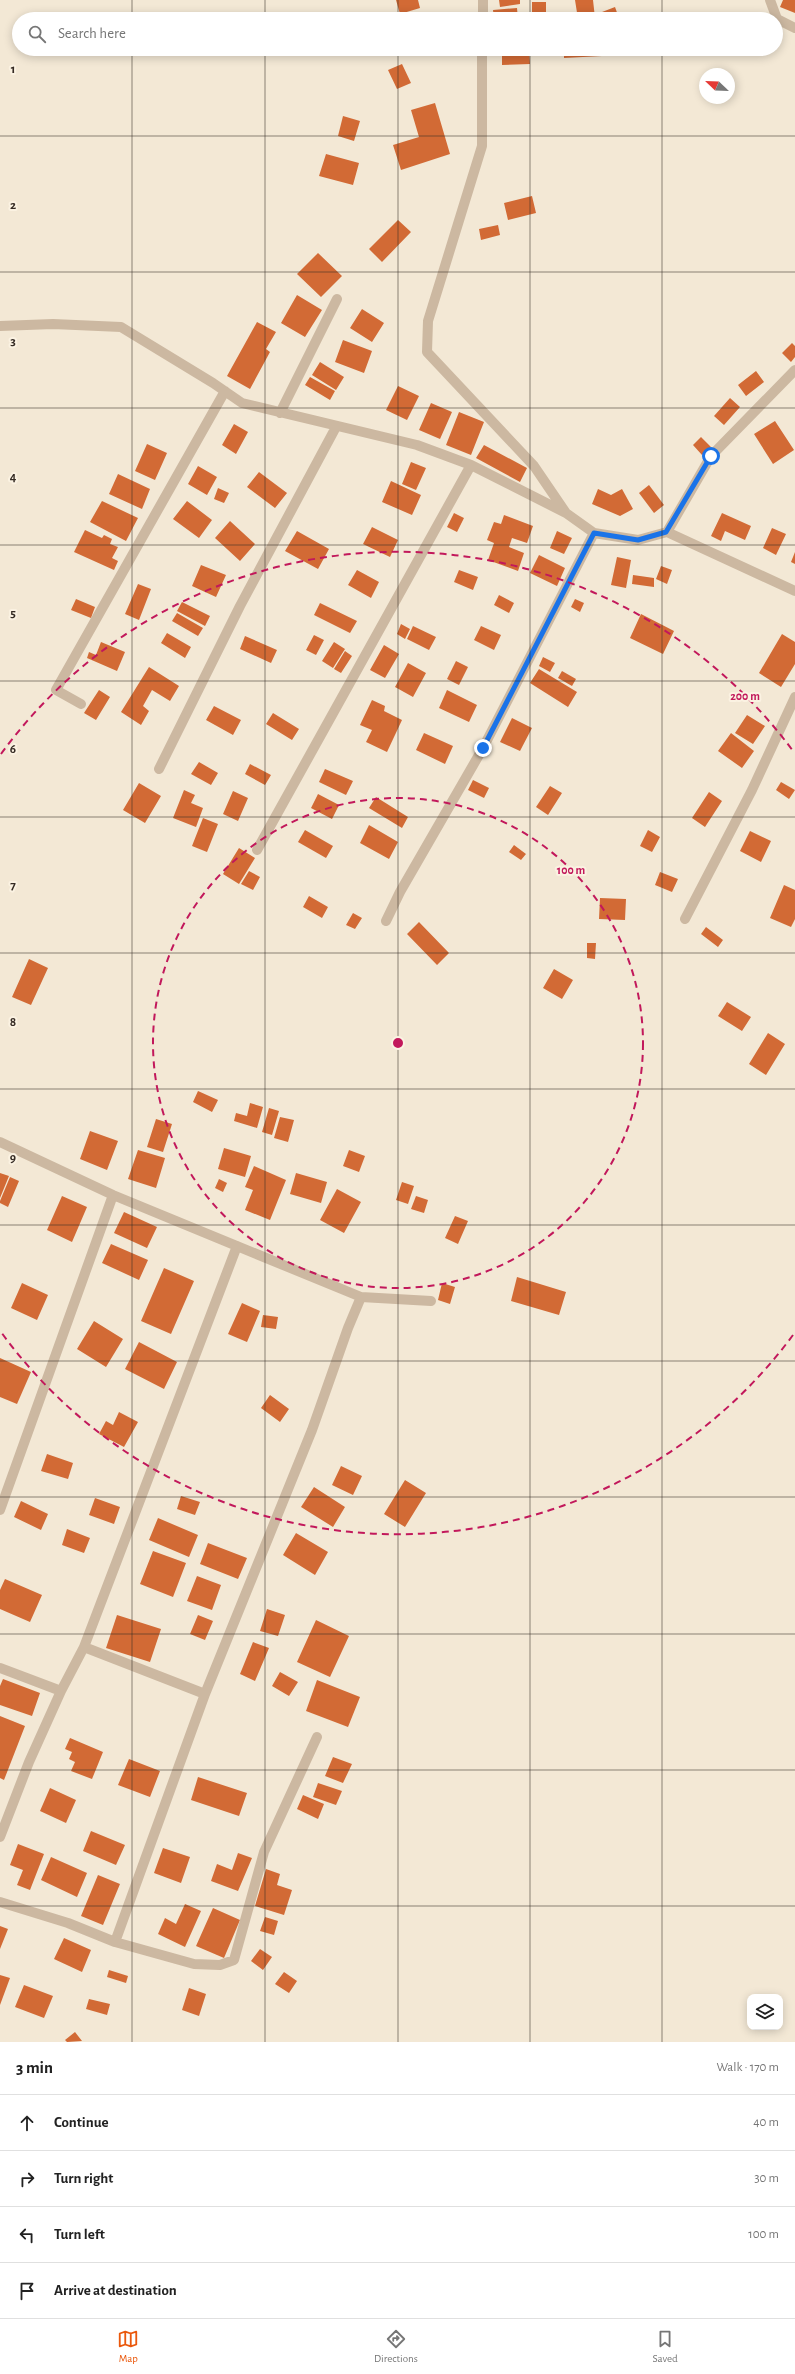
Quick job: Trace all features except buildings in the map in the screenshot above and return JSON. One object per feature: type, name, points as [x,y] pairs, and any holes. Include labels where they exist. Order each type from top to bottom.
[{"type":"street","points":[[482,12],[483,0]]},
{"type":"street","points":[[770,0],[774,12]]},
{"type":"street","points":[[783,22],[795,28]]},
{"type":"street","points":[[482,56],[482,146],[428,321],[427,352],[534,466],[566,513]]},
{"type":"street","points":[[280,413],[337,298]]},
{"type":"street","points":[[0,326],[53,324],[121,327],[242,403],[336,427],[417,445],[472,466],[566,513],[594,533],[638,540],[666,532],[795,591]]},
{"type":"street","points":[[666,532],[711,456],[795,370]]},
{"type":"street","points":[[82,704],[56,690],[225,391]]},
{"type":"street","points":[[159,769],[240,606],[336,427]]},
{"type":"street","points":[[257,850],[472,466]]},
{"type":"street","points":[[386,921],[400,892],[483,748],[594,533]]},
{"type":"street","points":[[685,919],[752,790],[795,697]]},
{"type":"street","points":[[0,1142],[113,1195],[361,1297],[431,1301]]},
{"type":"street","points":[[0,1510],[113,1195]]},
{"type":"street","points":[[0,1837],[29,1762],[60,1691],[84,1647],[237,1246]]},
{"type":"street","points":[[115,1942],[205,1694],[312,1430],[348,1328],[361,1297]]},
{"type":"street","points":[[84,1647],[205,1694]]},
{"type":"street","points":[[0,1668],[60,1691]]},
{"type":"street","points":[[0,1902],[68,1923],[115,1942],[194,1964],[220,1965],[234,1960],[264,1852],[317,1737]]},
{"type":"route","points":[[483,748],[594,533],[638,540],[666,532],[711,456]]}]
